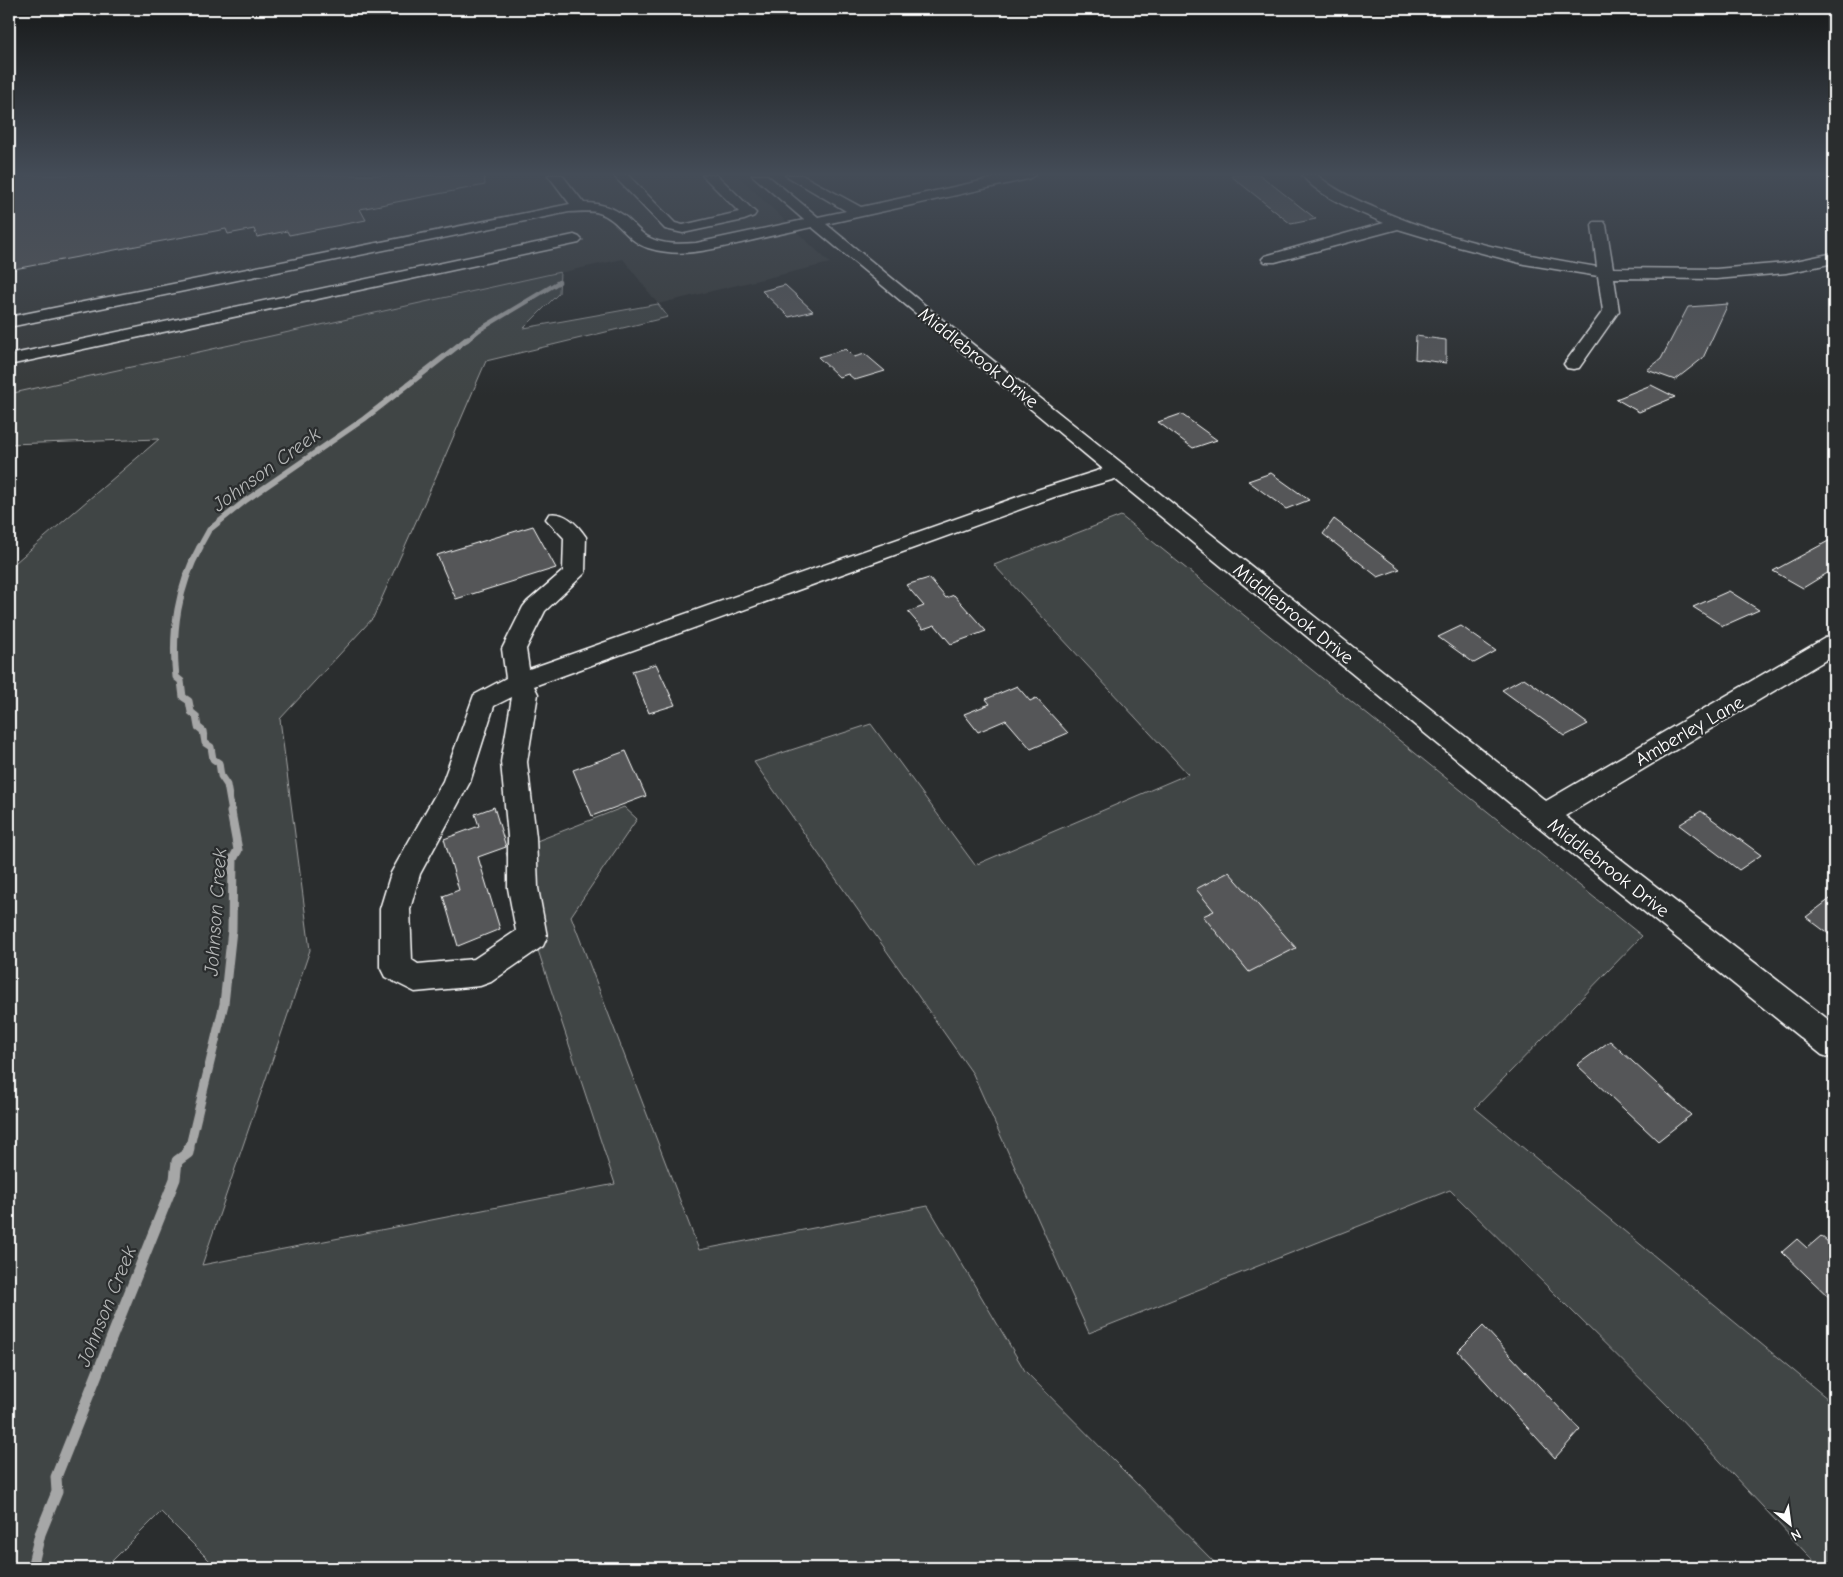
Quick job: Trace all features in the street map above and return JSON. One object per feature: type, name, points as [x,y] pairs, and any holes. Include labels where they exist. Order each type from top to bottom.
[{"type":"street","points":[[9,322],[367,249]]},
{"type":"street","points":[[9,360],[534,249]]},
{"type":"street","name":"Middlebrook Drive","points":[[847,249],[1118,471],[1544,815],[1834,1044]]},
{"type":"street","points":[[1270,259],[1308,249]]},
{"type":"street","points":[[1482,249],[1524,259],[1607,273],[1651,275],[1716,274],[1786,268],[1834,258]]},
{"type":"street","points":[[1574,364],[1611,311],[1603,249]]},
{"type":"street","points":[[557,519],[576,537],[574,573],[535,607],[514,649],[519,682],[525,694],[514,762],[522,837],[523,888],[532,937],[480,972],[415,978],[396,967],[395,909],[406,873],[456,782],[483,701],[519,682],[1047,494],[1118,471]]},
{"type":"street","name":"Amberley Lane","points":[[1544,815],[1834,644]]},
{"type":"shaded area","points":[[9,249],[815,249],[830,263],[658,304],[623,259],[9,394]]},
{"type":"shaded area","points":[[560,272],[559,293],[524,328],[658,304],[668,317],[486,361],[373,618],[280,719],[310,950],[202,1265],[615,1184],[506,853],[624,807],[637,819],[571,916],[699,1250],[928,1206],[1025,1371],[1220,1568],[217,1568],[161,1512],[105,1568],[9,1568],[9,568],[159,439],[9,444],[9,394]]},
{"type":"shaded area","points":[[1121,516],[1642,936],[1475,1108],[1834,1404],[1834,1568],[1820,1568],[1677,1415],[1450,1190],[1089,1333],[973,1074],[754,762],[871,724],[975,865],[1188,774],[994,565]]},
{"type":"building","points":[[9,249],[122,249],[9,270]]},
{"type":"building","points":[[785,285],[813,311],[789,317],[762,291]]},
{"type":"building","points":[[1728,304],[1703,358],[1675,380],[1647,370],[1661,359],[1688,307]]},
{"type":"building","points":[[1416,336],[1446,340],[1446,363],[1415,359]]},
{"type":"building","points":[[846,349],[854,357],[865,354],[885,371],[855,380],[848,374],[839,377],[818,357]]},
{"type":"building","points":[[1651,385],[1675,397],[1639,412],[1616,399]]},
{"type":"building","points":[[1181,414],[1217,440],[1193,448],[1158,422]]},
{"type":"building","points":[[1271,473],[1309,500],[1286,509],[1248,481]]},
{"type":"building","points":[[1334,519],[1400,569],[1378,577],[1323,534]]},
{"type":"building","points":[[533,526],[556,568],[456,599],[437,555]]},
{"type":"building","points":[[1834,538],[1834,569],[1803,588],[1773,571]]},
{"type":"building","points":[[929,578],[946,598],[954,595],[986,631],[951,644],[935,625],[923,629],[908,612],[924,606],[906,585]]},
{"type":"building","points":[[1729,591],[1759,610],[1723,626],[1693,607]]},
{"type":"building","points":[[1461,626],[1496,651],[1474,663],[1438,637]]},
{"type":"building","points":[[656,664],[675,705],[649,713],[632,671]]},
{"type":"building","points":[[1524,678],[1588,724],[1565,736],[1502,690]]},
{"type":"building","points":[[1017,686],[1030,701],[1036,698],[1068,733],[1031,749],[1006,720],[978,732],[964,714],[990,704],[986,699]]},
{"type":"building","points":[[626,751],[646,796],[592,816],[573,770]]},
{"type":"building","points":[[494,807],[506,847],[478,857],[500,929],[458,946],[443,896],[459,890],[444,839],[479,826],[475,814]]},
{"type":"building","points":[[1701,811],[1761,855],[1739,870],[1679,825]]},
{"type":"building","points":[[1229,872],[1296,948],[1249,972],[1203,916],[1214,911],[1196,889]]},
{"type":"building","points":[[1834,896],[1834,938],[1806,917]]},
{"type":"building","points":[[1610,1041],[1691,1115],[1658,1141],[1577,1065]]},
{"type":"building","points":[[1821,1236],[1834,1247],[1834,1302],[1782,1252],[1797,1239],[1807,1248]]},
{"type":"building","points":[[1483,1326],[1580,1430],[1555,1458],[1458,1351]]},
{"type":"waterway","name":"Johnson Creek","points":[[467,340],[479,330],[559,282]]},
{"type":"waterway","name":"Johnson Creek","points":[[199,548],[209,530],[245,501],[364,419],[468,338]]},
{"type":"waterway","name":"Johnson Creek","points":[[200,547],[192,562],[181,593],[176,626],[176,677],[181,681],[183,697],[189,701],[191,712],[196,716],[198,727],[203,731],[205,743],[211,747],[213,759],[219,763],[221,776],[227,785],[232,813]]},
{"type":"waterway","name":"Johnson Creek","points":[[189,1150],[224,1004],[232,930],[233,859],[238,850],[231,812]]},
{"type":"waterway","name":"Johnson Creek","points":[[32,1568],[40,1534],[57,1492],[56,1477],[175,1179],[177,1161],[188,1153],[189,1148]]}]
